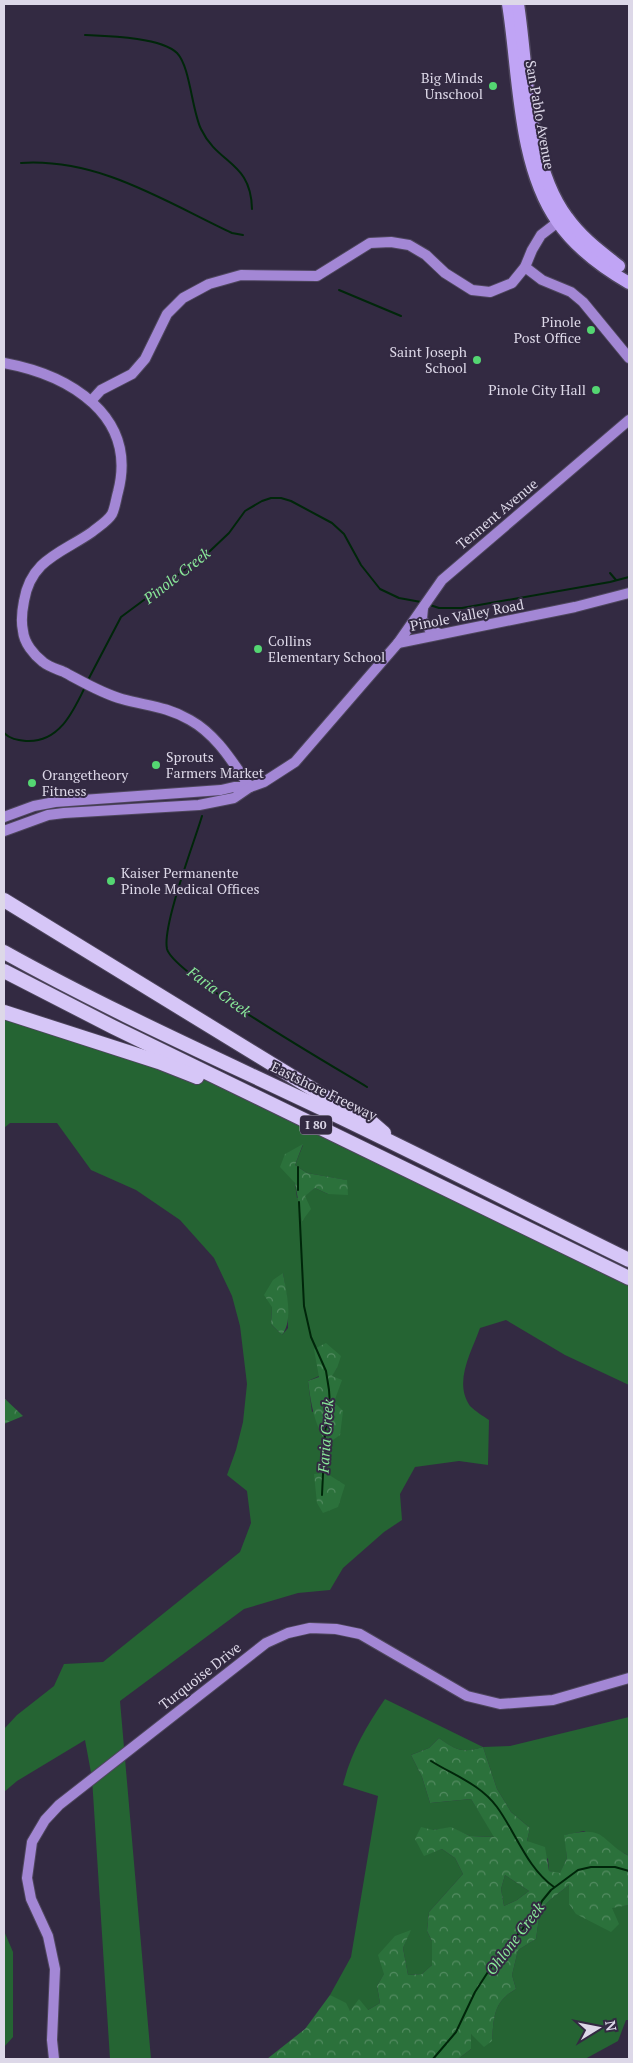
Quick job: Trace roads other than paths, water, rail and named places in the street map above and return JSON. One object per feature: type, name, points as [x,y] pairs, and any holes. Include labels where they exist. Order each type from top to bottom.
[{"type":"highway","points":[[4,900],[337,1104],[369,1120],[396,1144]]},
{"type":"highway","name":"Eastshore Freeway","points":[[4,952],[118,1011],[396,1144],[629,1260]]},
{"type":"highway","name":"I 80","points":[[4,971],[113,1027],[629,1278]]},
{"type":"highway","points":[[4,1012],[159,1062],[284,1109]]},
{"type":"main road","name":"San Pablo Avenue","points":[[508,4],[521,104],[531,162],[546,202],[595,248],[629,273]]},
{"type":"main road","name":"San Pablo Avenue","points":[[518,4],[535,132],[546,177],[562,219],[572,239],[629,283]]},
{"type":"street","points":[[91,401],[101,390],[132,374],[146,359],[167,314],[184,298],[209,284],[241,275],[317,276],[370,243],[391,242],[409,245],[426,255],[445,274],[472,290],[490,292],[512,283],[525,267],[541,235],[562,219]]},
{"type":"street","points":[[525,267],[542,280],[571,292],[583,302],[629,358]]},
{"type":"street","points":[[4,364],[38,371],[63,382],[91,401],[111,424],[121,450],[121,479],[112,515],[79,541],[42,564],[27,585],[22,610],[22,633],[28,646],[45,663],[102,692],[123,700],[153,705],[178,713],[192,721],[210,734],[219,744],[250,787]]},
{"type":"street","name":"Tennent Avenue","points":[[398,643],[442,580],[629,420]]},
{"type":"street","name":"Pinole Valley Road","points":[[4,831],[48,815],[199,805],[234,798],[295,762],[398,643],[575,607],[629,593]]},
{"type":"street","points":[[423,608],[422,619],[430,630],[440,634]]},
{"type":"street","name":"Pinole Valley Road","points":[[4,817],[34,806],[55,802],[250,787]]},
{"type":"street","name":"Turquoise Drive","points":[[54,2059],[52,2040],[55,1968],[48,1936],[31,1899],[27,1878],[32,1842],[45,1820],[59,1805],[266,1643],[288,1633],[310,1628],[336,1629],[360,1634],[468,1696],[500,1704],[553,1700],[629,1678]]},
{"type":"waterway","points":[[85,35],[146,41],[159,44],[177,53],[185,68],[201,129],[208,141],[240,172],[246,181],[252,209]]},
{"type":"waterway","points":[[21,163],[50,163],[77,167],[104,175],[156,195],[232,233],[243,235]]},
{"type":"waterway","points":[[339,290],[401,316]]},
{"type":"waterway","name":"Pinole Creek","points":[[88,680],[121,617],[210,551],[229,533],[245,511],[271,498],[291,501],[332,523],[344,534],[361,565],[380,589],[399,598],[421,602]]},
{"type":"waterway","points":[[610,573],[616,580]]},
{"type":"waterway","name":"Pinole Creek","points":[[430,605],[439,608],[462,608],[629,577]]},
{"type":"waterway","name":"Pinole Creek","points":[[4,733],[14,739],[26,741],[47,737],[56,731],[70,716],[85,687]]},
{"type":"waterway","name":"Faria Creek","points":[[202,816],[169,922],[167,949],[176,962],[225,999],[367,1087]]},
{"type":"waterway","name":"Faria Creek","points":[[298,1167],[298,1190]]},
{"type":"waterway","name":"Faria Creek","points":[[299,1202],[304,1306],[311,1337],[326,1371],[329,1390],[330,1405],[325,1432],[322,1495]]},
{"type":"waterway","points":[[431,1761],[475,1786],[490,1799],[504,1817],[536,1870],[554,1887]]},
{"type":"waterway","name":"Ohlone Creek","points":[[433,2059],[456,2032],[475,1992],[495,1961],[537,1912],[542,1901],[551,1890],[578,1870],[591,1867],[615,1867],[629,1871]]},
{"type":"place","name":"Big Minds Unschool","points":[[493,86]]},
{"type":"place","name":"Pinole Post Office","points":[[591,330]]},
{"type":"place","name":"Saint Joseph School","points":[[477,360]]},
{"type":"place","name":"Pinole City Hall","points":[[596,390]]},
{"type":"place","name":"Collins Elementary School","points":[[258,649]]},
{"type":"place","name":"Sprouts Farmers Market","points":[[156,765]]},
{"type":"place","name":"Orangetheory Fitness","points":[[32,783]]},
{"type":"place","name":"Kaiser Permanente Pinole Medical Offices","points":[[111,881]]}]
